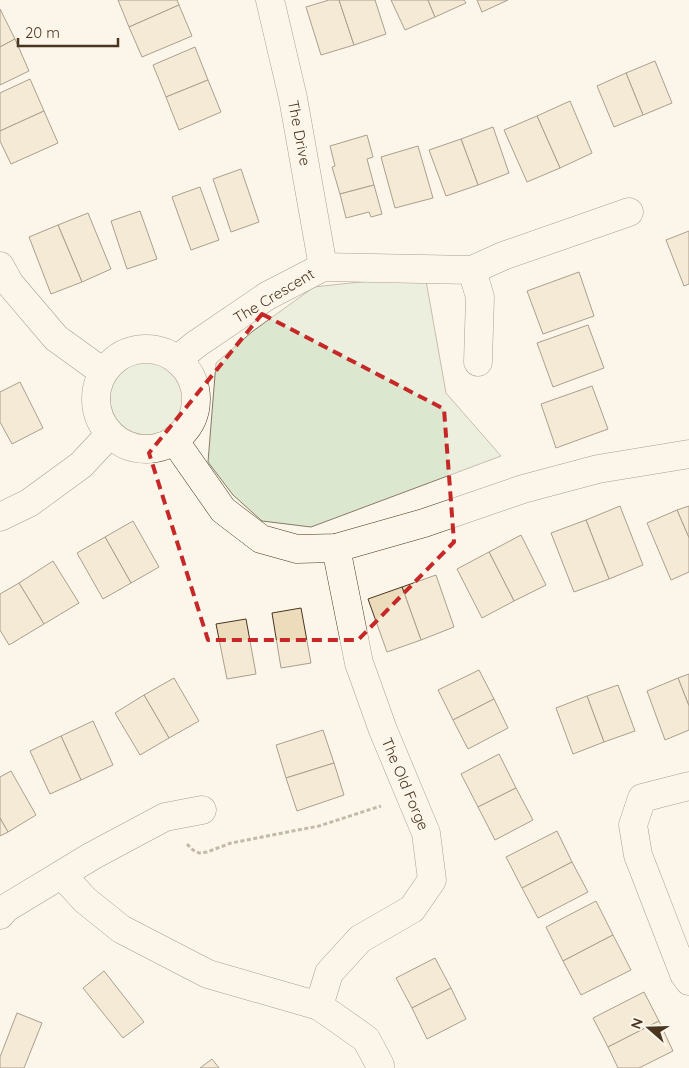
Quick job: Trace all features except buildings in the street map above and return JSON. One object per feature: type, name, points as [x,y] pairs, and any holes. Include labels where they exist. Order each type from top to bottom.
[{"type":"street","name":"The Drive","points":[[270,0],[292,98],[323,267]]},
{"type":"street","name":"The Crescent","points":[[177,360],[267,296],[323,267],[472,270],[503,256],[629,212]]},
{"type":"street","points":[[0,266],[10,284],[56,338],[103,372]]},
{"type":"street","points":[[472,270],[480,297],[478,362]]},
{"type":"street","points":[[146,349],[162,352],[177,360],[187,371],[194,386],[196,401],[193,416],[185,430],[174,440],[158,448],[141,449],[124,444],[110,434],[101,421],[96,405],[97,388],[103,372],[114,360],[129,352],[138,350],[146,349]]},
{"type":"street","points":[[0,517],[29,503],[81,465],[110,434]]},
{"type":"street","points":[[174,440],[223,510],[261,540],[297,549],[336,548],[424,523],[523,488],[598,469],[689,454]]},
{"type":"street","name":"The Old Forge","points":[[319,1006],[329,973],[360,939],[412,909],[432,880],[426,833],[383,730],[359,663],[336,548]]},
{"type":"street","points":[[689,786],[642,798],[633,825],[638,855],[684,974],[689,980]]},
{"type":"street","points":[[0,915],[6,908],[92,856],[165,817],[202,810]]},
{"type":"street","points":[[62,875],[85,900],[122,929],[208,974],[319,1006],[366,1039],[380,1068]]},
{"type":"path","points":[[170,816],[176,831],[192,850],[199,853],[231,843],[319,826],[373,809],[410,794]]},
{"type":"highlighted area","points":[[262,314],[444,409],[454,542],[358,640],[208,640],[149,453]]},
{"type":"green space","points":[[425,275],[446,393],[501,456],[311,527],[262,521],[233,495],[208,462],[216,363],[253,331],[314,287]]},
{"type":"green space","points":[[147,361],[161,364],[173,372],[181,384],[184,398],[181,412],[173,424],[161,432],[147,435],[133,432],[121,424],[113,412],[110,398],[113,384],[121,372],[133,364]]}]
